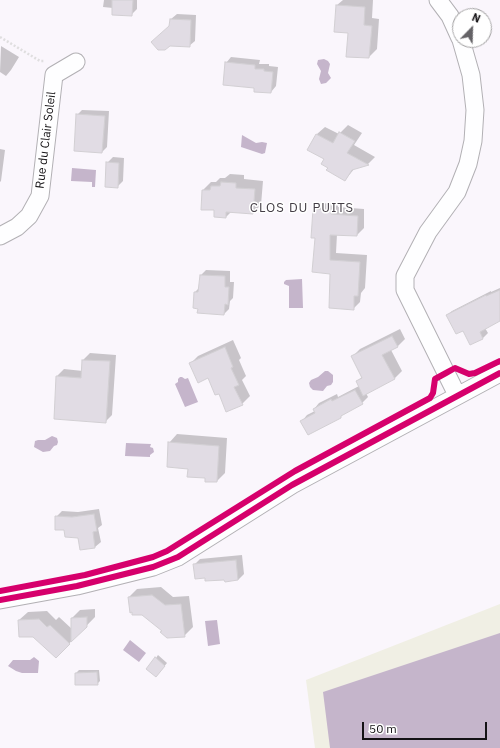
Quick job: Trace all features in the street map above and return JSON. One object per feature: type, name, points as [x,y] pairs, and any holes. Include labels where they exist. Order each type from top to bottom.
[{"type":"street","points":[[438,0],[452,21]]},
{"type":"street","points":[[457,396],[405,290],[406,276],[428,232],[457,192],[468,164],[473,141],[475,110],[471,75],[463,48]]},
{"type":"street","name":"Rue du Clair Soleil","points":[[0,236],[17,227],[29,216],[40,196],[54,75],[76,62]]},
{"type":"street","points":[[0,600],[77,586],[152,567],[172,559],[292,485],[500,373]]},
{"type":"path","points":[[0,37],[40,61],[47,61]]},
{"type":"shaded area","points":[[324,59],[330,64],[328,73],[331,78],[326,83],[321,84],[319,79],[321,71],[317,64],[318,60]]},
{"type":"shaded area","points":[[242,135],[256,143],[267,143],[265,153],[262,154],[241,147]]},
{"type":"shaded area","points":[[72,168],[96,170],[95,187],[92,187],[92,182],[71,181]]},
{"type":"shaded area","points":[[302,279],[303,308],[289,308],[289,286],[284,284],[284,282],[286,280]]},
{"type":"shaded area","points":[[325,371],[328,371],[333,375],[333,382],[323,391],[313,390],[309,383]]},
{"type":"shaded area","points":[[180,377],[185,379],[188,378],[198,402],[185,407],[175,384],[178,382]]},
{"type":"shaded area","points":[[52,436],[57,438],[58,442],[57,445],[50,451],[43,452],[34,447],[35,441],[45,440]]},
{"type":"shaded area","points":[[126,443],[151,444],[150,447],[153,448],[154,452],[150,455],[150,457],[125,456]]},
{"type":"shaded area","points":[[500,604],[500,748],[315,748],[306,680]]},
{"type":"shaded area","points":[[217,620],[220,644],[208,646],[205,621]]},
{"type":"shaded area","points":[[500,633],[500,748],[330,748],[323,692]]},
{"type":"shaded area","points":[[130,640],[146,653],[139,662],[123,650]]},
{"type":"shaded area","points":[[34,657],[39,661],[38,673],[22,673],[8,666],[13,660],[30,660]]},
{"type":"building","points":[[112,0],[133,0],[132,16],[112,15]]},
{"type":"building","points":[[336,5],[365,7],[364,25],[372,26],[369,58],[346,57],[348,33],[334,32]]},
{"type":"building","points":[[170,19],[191,20],[190,47],[170,46],[165,50],[158,50],[151,42],[169,26]]},
{"type":"building","points":[[225,62],[255,65],[255,69],[264,69],[264,71],[273,72],[271,93],[254,92],[254,88],[223,85]]},
{"type":"building","points":[[76,114],[105,116],[102,153],[74,151]]},
{"type":"building","points":[[339,132],[355,141],[347,153],[369,165],[352,170],[345,181],[326,170],[328,168],[321,164],[324,159],[307,150],[316,134],[333,143]]},
{"type":"building","points":[[106,162],[119,163],[118,188],[105,187]]},
{"type":"building","points":[[221,182],[236,183],[236,188],[255,189],[253,214],[226,212],[226,218],[214,217],[214,210],[201,210],[202,190],[210,190],[211,186],[220,186]]},
{"type":"building","points":[[313,209],[332,210],[331,214],[358,216],[357,236],[330,235],[330,260],[360,262],[358,296],[354,296],[354,310],[329,308],[330,274],[312,272],[315,238],[311,238]]},
{"type":"building","points":[[200,275],[225,276],[225,287],[229,287],[228,305],[225,304],[224,315],[197,313],[198,309],[193,308],[194,292],[198,292]]},
{"type":"building","points":[[500,290],[500,321],[480,332],[483,339],[470,345],[463,331],[456,334],[446,315],[486,295]]},
{"type":"building","points":[[392,336],[398,347],[382,355],[395,379],[363,396],[356,381],[362,378],[351,356]]},
{"type":"building","points":[[225,347],[233,367],[231,368],[239,385],[234,387],[243,405],[226,412],[219,394],[215,395],[208,378],[198,383],[189,363]]},
{"type":"building","points":[[82,360],[110,361],[106,423],[54,419],[56,376],[81,378]]},
{"type":"building","points":[[355,390],[363,404],[341,416],[341,418],[308,435],[300,421],[315,413],[313,409],[331,399],[332,401]]},
{"type":"building","points":[[168,442],[219,446],[217,482],[205,482],[205,478],[187,477],[188,469],[167,467]]},
{"type":"building","points":[[94,514],[97,531],[93,532],[95,548],[80,550],[78,538],[65,537],[64,530],[55,530],[55,516],[72,517]]},
{"type":"building","points":[[236,560],[238,580],[225,582],[224,580],[205,581],[205,578],[195,579],[193,564]]},
{"type":"building","points":[[152,595],[165,605],[181,604],[185,637],[167,638],[160,632],[162,631],[142,615],[132,615],[132,612],[130,613],[128,597]]},
{"type":"building","points":[[87,617],[87,627],[71,642],[71,618]]},
{"type":"building","points":[[39,619],[47,627],[50,625],[70,644],[56,658],[33,637],[19,637],[18,620]]},
{"type":"building","points":[[155,657],[165,666],[156,677],[146,669]]},
{"type":"building","points":[[97,672],[98,685],[75,685],[75,673]]},
{"type":"cycle path","points":[[0,591],[85,575],[153,557],[167,551],[295,471],[430,398],[433,393],[435,379],[455,368],[469,374],[475,373],[500,361]]},
{"type":"cycle path","points":[[0,600],[77,586],[153,567],[178,557],[292,485],[500,373]]},
{"type":"district","name":"CLOS DU PUITS","points":[[302,208]]}]
